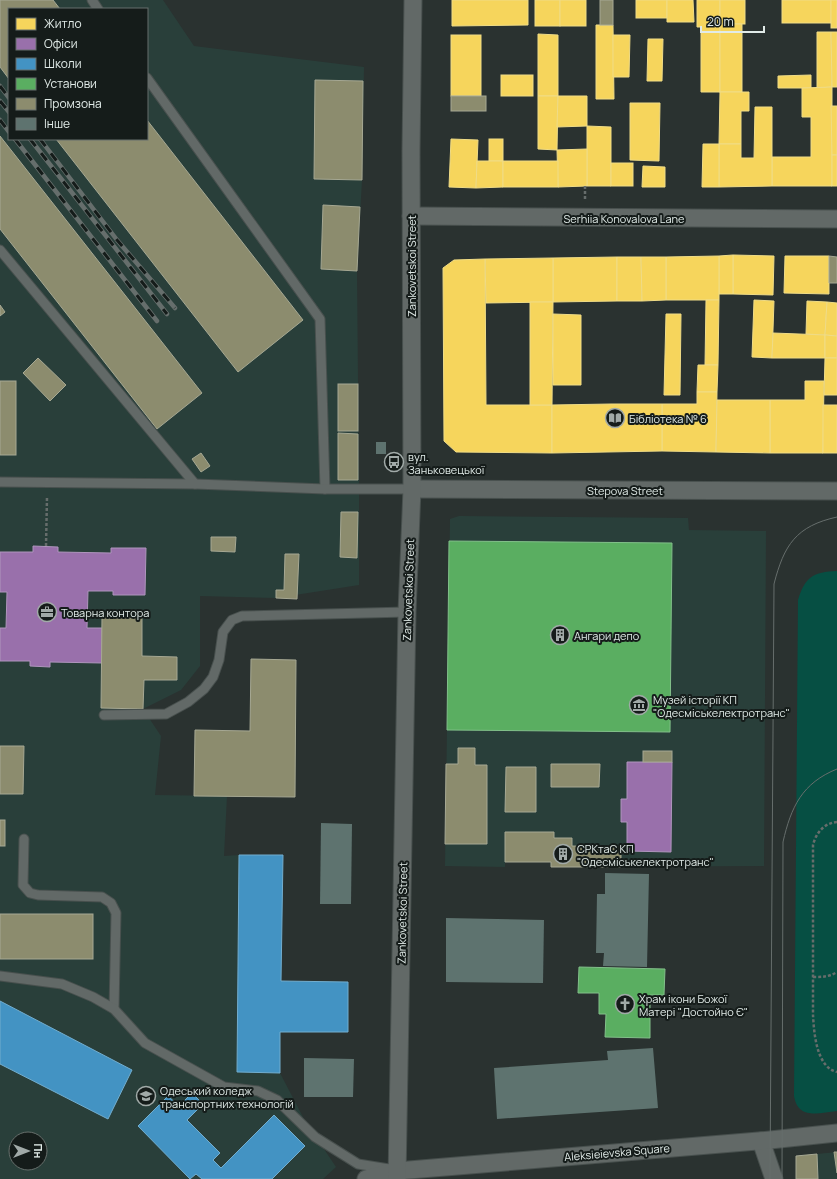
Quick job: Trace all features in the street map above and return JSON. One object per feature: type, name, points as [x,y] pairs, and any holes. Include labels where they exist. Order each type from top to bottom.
[{"type":"street","name":"Zankovetskoi Street","points":[[397,1175],[407,612],[412,489],[411,216],[413,0]]},
{"type":"street","name":"Serhiia Konovalova Lane","points":[[411,216],[837,219]]},
{"type":"street","name":"Stepova Street","points":[[412,489],[837,491]]},
{"type":"street","name":"Aleksieievska Square","points":[[366,1179],[837,1133]]},
{"type":"street","points":[[761,1141],[774,1179]]},
{"type":"lane","points":[[148,79],[320,319],[325,489]]},
{"type":"lane","points":[[0,250],[195,484]]},
{"type":"lane","points":[[0,482],[195,484],[325,489],[412,489]]},
{"type":"lane","points":[[104,715],[166,714],[188,702],[204,689],[213,677],[219,660],[223,632],[232,620],[242,616],[407,612]]},
{"type":"lane","points":[[24,839],[23,885],[30,893],[38,895],[102,897],[111,903],[116,913],[114,1009]]},
{"type":"lane","points":[[0,976],[62,984],[93,996],[114,1009],[145,1042],[224,1087],[258,1091],[277,1100],[315,1137],[358,1164],[397,1175]]},
{"type":"path","points":[[46,546],[48,482]]},
{"type":"path","points":[[837,822],[828,824],[820,830],[814,838],[813,845],[813,1015],[815,1037],[819,1053],[826,1065],[834,1072],[837,1072]]},
{"type":"path","points":[[813,977],[825,977],[837,972]]},
{"type":"shaded area","points":[[0,0],[163,0],[194,46],[364,67],[362,180],[357,271],[359,585],[276,598],[200,596],[200,666],[181,690],[143,709],[161,736],[155,795],[227,796],[224,856],[239,855],[237,1072],[280,1073],[304,1119],[336,1167],[323,1179],[0,1179]]},
{"type":"shaded area","points":[[459,516],[688,518],[689,530],[766,531],[764,866],[551,867],[550,862],[505,862],[505,867],[445,866],[450,519]]},
{"type":"shaded area","points":[[837,1152],[837,1179],[796,1179],[796,1156]]},
{"type":"green space","points":[[837,571],[837,1111],[810,1113],[800,1109],[796,1104],[794,1096],[798,600],[804,586],[811,577],[822,573]]},
{"type":"building: Житло","points":[[452,0],[528,0],[528,25],[452,26]]},
{"type":"building: Житло","points":[[535,0],[560,0],[560,26],[535,26]]},
{"type":"building: Житло","points":[[560,0],[586,0],[586,26],[560,26]]},
{"type":"building: Житло","points":[[636,0],[667,0],[667,18],[636,18]]},
{"type":"building: Житло","points":[[667,0],[693,0],[694,22],[667,22]]},
{"type":"building: Житло","points":[[697,0],[720,0],[720,92],[701,92],[701,27],[697,27]]},
{"type":"building: Житло","points":[[720,0],[745,0],[745,24],[720,24]]},
{"type":"building: Житло","points":[[782,0],[831,0],[831,23],[782,23]]},
{"type":"building: Житло","points":[[831,0],[837,0],[837,28],[831,28]]},
{"type":"building: Житло","points":[[720,24],[742,24],[742,92],[720,92]]},
{"type":"building: Житло","points":[[596,25],[613,25],[614,99],[596,99]]},
{"type":"building: Житло","points":[[817,32],[831,32],[832,87],[817,88]]},
{"type":"building: Житло","points":[[831,32],[837,32],[837,87],[832,87]]},
{"type":"building: Житло","points":[[538,34],[558,35],[558,96],[538,96]]},
{"type":"building: Житло","points":[[451,35],[481,35],[481,96],[451,96]]},
{"type":"building: Житло","points":[[613,35],[630,35],[629,77],[613,77]]},
{"type":"building: Житло","points":[[648,39],[663,39],[662,81],[647,81]]},
{"type":"building: Житло","points":[[501,75],[533,75],[533,96],[501,96]]},
{"type":"building: Житло","points":[[811,75],[811,88],[778,88],[778,76]]},
{"type":"building: Житло","points":[[832,87],[832,186],[772,186],[772,157],[811,157],[811,117],[802,117],[802,88]]},
{"type":"building: Житло","points":[[720,92],[749,92],[749,111],[741,111],[741,144],[719,144]]},
{"type":"building: Житло","points":[[538,96],[558,96],[557,150],[538,149]]},
{"type":"building: Житло","points":[[558,96],[587,96],[587,126],[557,127]]},
{"type":"building: Житло","points":[[630,103],[660,103],[659,161],[630,160]]},
{"type":"building: Житло","points":[[831,106],[837,106],[837,155],[832,155]]},
{"type":"building: Житло","points":[[755,107],[772,107],[772,186],[719,187],[719,144],[741,144],[741,158],[754,158]]},
{"type":"building: Житло","points":[[587,126],[611,127],[611,186],[587,186]]},
{"type":"building: Житло","points":[[451,139],[478,140],[476,188],[449,187]]},
{"type":"building: Житло","points":[[489,139],[503,139],[503,161],[489,161]]},
{"type":"building: Житло","points":[[703,144],[719,144],[719,187],[702,187]]},
{"type":"building: Житло","points":[[587,149],[587,186],[558,187],[557,150]]},
{"type":"building: Житло","points":[[832,155],[837,155],[837,186],[832,186]]},
{"type":"building: Житло","points":[[477,161],[503,161],[503,187],[476,188]]},
{"type":"building: Житло","points":[[503,161],[558,161],[558,187],[503,187]]},
{"type":"building: Житло","points":[[611,163],[633,163],[633,186],[611,186]]},
{"type":"building: Житло","points":[[643,166],[665,167],[665,187],[642,187]]},
{"type":"building: Житло","points":[[733,255],[774,256],[773,295],[733,294]]},
{"type":"building: Житло","points":[[733,255],[733,294],[719,294],[719,256]]},
{"type":"building: Житло","points":[[719,256],[719,300],[666,300],[666,257]]},
{"type":"building: Житло","points":[[785,256],[829,256],[829,294],[784,293]]},
{"type":"building: Житло","points":[[617,257],[617,301],[553,302],[553,258]]},
{"type":"building: Житло","points":[[617,257],[641,257],[642,301],[617,301]]},
{"type":"building: Житло","points":[[641,257],[666,257],[666,300],[642,301]]},
{"type":"building: Житло","points":[[553,258],[553,302],[486,303],[485,259]]},
{"type":"building: Житло","points":[[485,259],[486,405],[552,405],[552,453],[456,452],[444,441],[443,268],[454,260]]},
{"type":"building: Житло","points":[[706,300],[719,300],[718,365],[705,365]]},
{"type":"building: Житло","points":[[754,300],[774,301],[772,358],[752,357]]},
{"type":"building: Житло","points":[[807,301],[827,302],[825,335],[806,334]]},
{"type":"building: Житло","points":[[530,302],[553,302],[552,405],[530,405]]},
{"type":"building: Житло","points":[[827,302],[837,303],[837,336],[825,335]]},
{"type":"building: Житло","points":[[553,314],[581,315],[581,385],[553,385]]},
{"type":"building: Житло","points":[[666,314],[681,314],[680,395],[664,395]]},
{"type":"building: Житло","points":[[773,333],[825,335],[825,358],[772,358]]},
{"type":"building: Житло","points":[[825,335],[837,336],[837,358],[825,358]]},
{"type":"building: Житло","points":[[825,358],[837,358],[837,395],[824,395]]},
{"type":"building: Житло","points":[[698,365],[718,365],[717,392],[697,392]]},
{"type":"building: Житло","points":[[805,381],[824,381],[823,453],[770,453],[770,400],[805,400]]},
{"type":"building: Житло","points":[[697,392],[717,392],[716,452],[662,451],[662,404],[697,404]]},
{"type":"building: Житло","points":[[717,400],[770,400],[770,453],[716,452]]},
{"type":"building: Житло","points":[[662,404],[662,451],[552,453],[552,405]]},
{"type":"building: Житло","points":[[823,405],[837,405],[837,453],[823,453]]},
{"type":"building: Офіси","name":"Товарна контора","points":[[33,546],[58,547],[58,552],[111,553],[111,548],[146,548],[145,595],[113,595],[113,591],[88,591],[87,628],[102,628],[102,663],[50,662],[50,667],[30,666],[30,661],[0,661],[0,628],[6,628],[7,592],[0,592],[0,552],[33,552]]},
{"type":"building: Офіси","points":[[627,762],[672,762],[671,852],[627,851],[627,822],[621,822],[621,799],[627,799]]},
{"type":"building: Школи","points":[[239,855],[283,855],[281,981],[348,982],[348,1032],[280,1032],[280,1073],[237,1072]]},
{"type":"building: Школи","points":[[0,1001],[132,1070],[108,1119],[0,1064]]},
{"type":"building: Школи","points":[[192,1093],[203,1104],[187,1120],[220,1153],[213,1160],[221,1168],[274,1115],[305,1146],[272,1179],[202,1179],[196,1174],[190,1179],[138,1126],[168,1096],[179,1106]]},
{"type":"building: Установи","name":"Ангари депо","points":[[449,541],[672,543],[670,732],[447,730]]},
{"type":"building: Установи","name":"Храм ікони Божої Матері \"Достойно Є\"","points":[[579,967],[665,969],[664,995],[650,995],[650,1038],[605,1037],[606,1014],[599,1014],[599,993],[578,993]]},
{"type":"building: Промзона","points":[[0,0],[53,0],[59,8],[8,8],[8,78],[0,67]]},
{"type":"building: Промзона","points":[[600,0],[613,0],[613,25],[600,25]]},
{"type":"building: Промзона","points":[[315,80],[363,81],[362,180],[314,179]]},
{"type":"building: Промзона","points":[[451,96],[486,96],[486,111],[451,111]]},
{"type":"building: Промзона","points":[[148,121],[303,320],[238,372],[57,140],[148,140]]},
{"type":"building: Промзона","points":[[0,136],[202,393],[157,429],[0,229]]},
{"type":"building: Промзона","points":[[323,205],[360,207],[357,271],[321,269]]},
{"type":"building: Промзона","points":[[829,256],[837,257],[837,283],[829,283]]},
{"type":"building: Промзона","points":[[0,305],[5,312],[0,316]]},
{"type":"building: Промзона","points":[[38,358],[66,385],[50,401],[23,373]]},
{"type":"building: Промзона","points":[[0,381],[16,381],[16,455],[0,455]]},
{"type":"building: Промзона","points":[[338,384],[358,384],[358,431],[338,431]]},
{"type":"building: Промзона","points":[[338,433],[358,434],[358,480],[338,480]]},
{"type":"building: Промзона","points":[[201,453],[210,466],[201,472],[192,459]]},
{"type":"building: Промзона","points":[[341,512],[358,512],[357,558],[340,557]]},
{"type":"building: Промзона","points":[[211,537],[236,537],[235,552],[211,551]]},
{"type":"building: Промзона","points":[[285,554],[299,554],[297,599],[276,598],[276,590],[284,590]]},
{"type":"building: Промзона","points":[[102,616],[142,616],[142,656],[177,657],[177,680],[144,680],[143,709],[101,708]]},
{"type":"building: Промзона","points":[[251,659],[296,660],[295,797],[194,796],[195,730],[250,731]]},
{"type":"building: Промзона","points":[[0,746],[24,746],[23,794],[0,794]]},
{"type":"building: Промзона","points":[[458,748],[475,748],[475,765],[487,765],[487,844],[445,844],[446,764],[458,764]]},
{"type":"building: Промзона","points":[[643,751],[672,751],[672,762],[643,762]]},
{"type":"building: Промзона","points":[[551,764],[600,764],[599,787],[551,787]]},
{"type":"building: Промзона","points":[[506,767],[536,767],[536,812],[505,812]]},
{"type":"building: Промзона","points":[[0,820],[5,820],[5,846],[0,846]]},
{"type":"building: Промзона","name":"СРКтаС КП \"Одесміськелектротранс\"","points":[[505,832],[554,832],[554,838],[572,838],[572,846],[621,847],[621,867],[551,867],[551,862],[505,862]]},
{"type":"building: Промзона","points":[[0,914],[93,914],[93,959],[0,959]]},
{"type":"building: Промзона","points":[[834,1152],[837,1152],[837,1173]]},
{"type":"building: Промзона","points":[[817,1154],[818,1179],[796,1179],[796,1156]]},
{"type":"building: Інше","points":[[376,442],[386,442],[386,454],[376,454]]},
{"type":"building: Інше","points":[[321,823],[352,824],[351,904],[320,904]]},
{"type":"building: Інше","points":[[605,873],[649,874],[647,967],[603,966],[604,953],[596,953],[597,894],[605,894]]},
{"type":"building: Інше","points":[[446,918],[544,920],[543,983],[446,982]]},
{"type":"building: Інше","points":[[653,1048],[658,1108],[497,1119],[494,1068],[608,1060],[607,1051]]},
{"type":"building: Інше","points":[[304,1058],[354,1059],[353,1097],[304,1097]]},
{"type":"tram line","points":[[770,1179],[774,584],[782,558],[794,539],[811,526],[837,517]]},
{"type":"tram line","points":[[782,1179],[783,842],[794,807],[800,798],[815,781],[837,769]]},
{"type":"railway","points":[[0,86],[8,97]]},
{"type":"railway","points":[[0,101],[8,111]]},
{"type":"railway","points":[[0,120],[8,131]]},
{"type":"railway","points":[[16,140],[157,321]]},
{"type":"railway","points":[[31,140],[167,314]]},
{"type":"railway","points":[[41,140],[117,240],[175,308]]},
{"type":"place","name":"Бібліотека № 6","points":[[615,418]]},
{"type":"place","name":"вул. Заньковецької","points":[[394,462]]},
{"type":"place","name":"Товарна контора","points":[[47,612]]},
{"type":"place","name":"Ангари депо","points":[[560,635]]},
{"type":"place","name":"Музей історії КП \"Одесміськелектротранс\"","points":[[639,705]]},
{"type":"place","name":"СРКтаС КП \"Одесміськелектротранс\"","points":[[563,854]]},
{"type":"place","name":"Храм ікони Божої Матері \"Достойно Є\"","points":[[625,1004]]},
{"type":"place","name":"Одеський коледж транспортних технологій","points":[[146,1096]]}]
